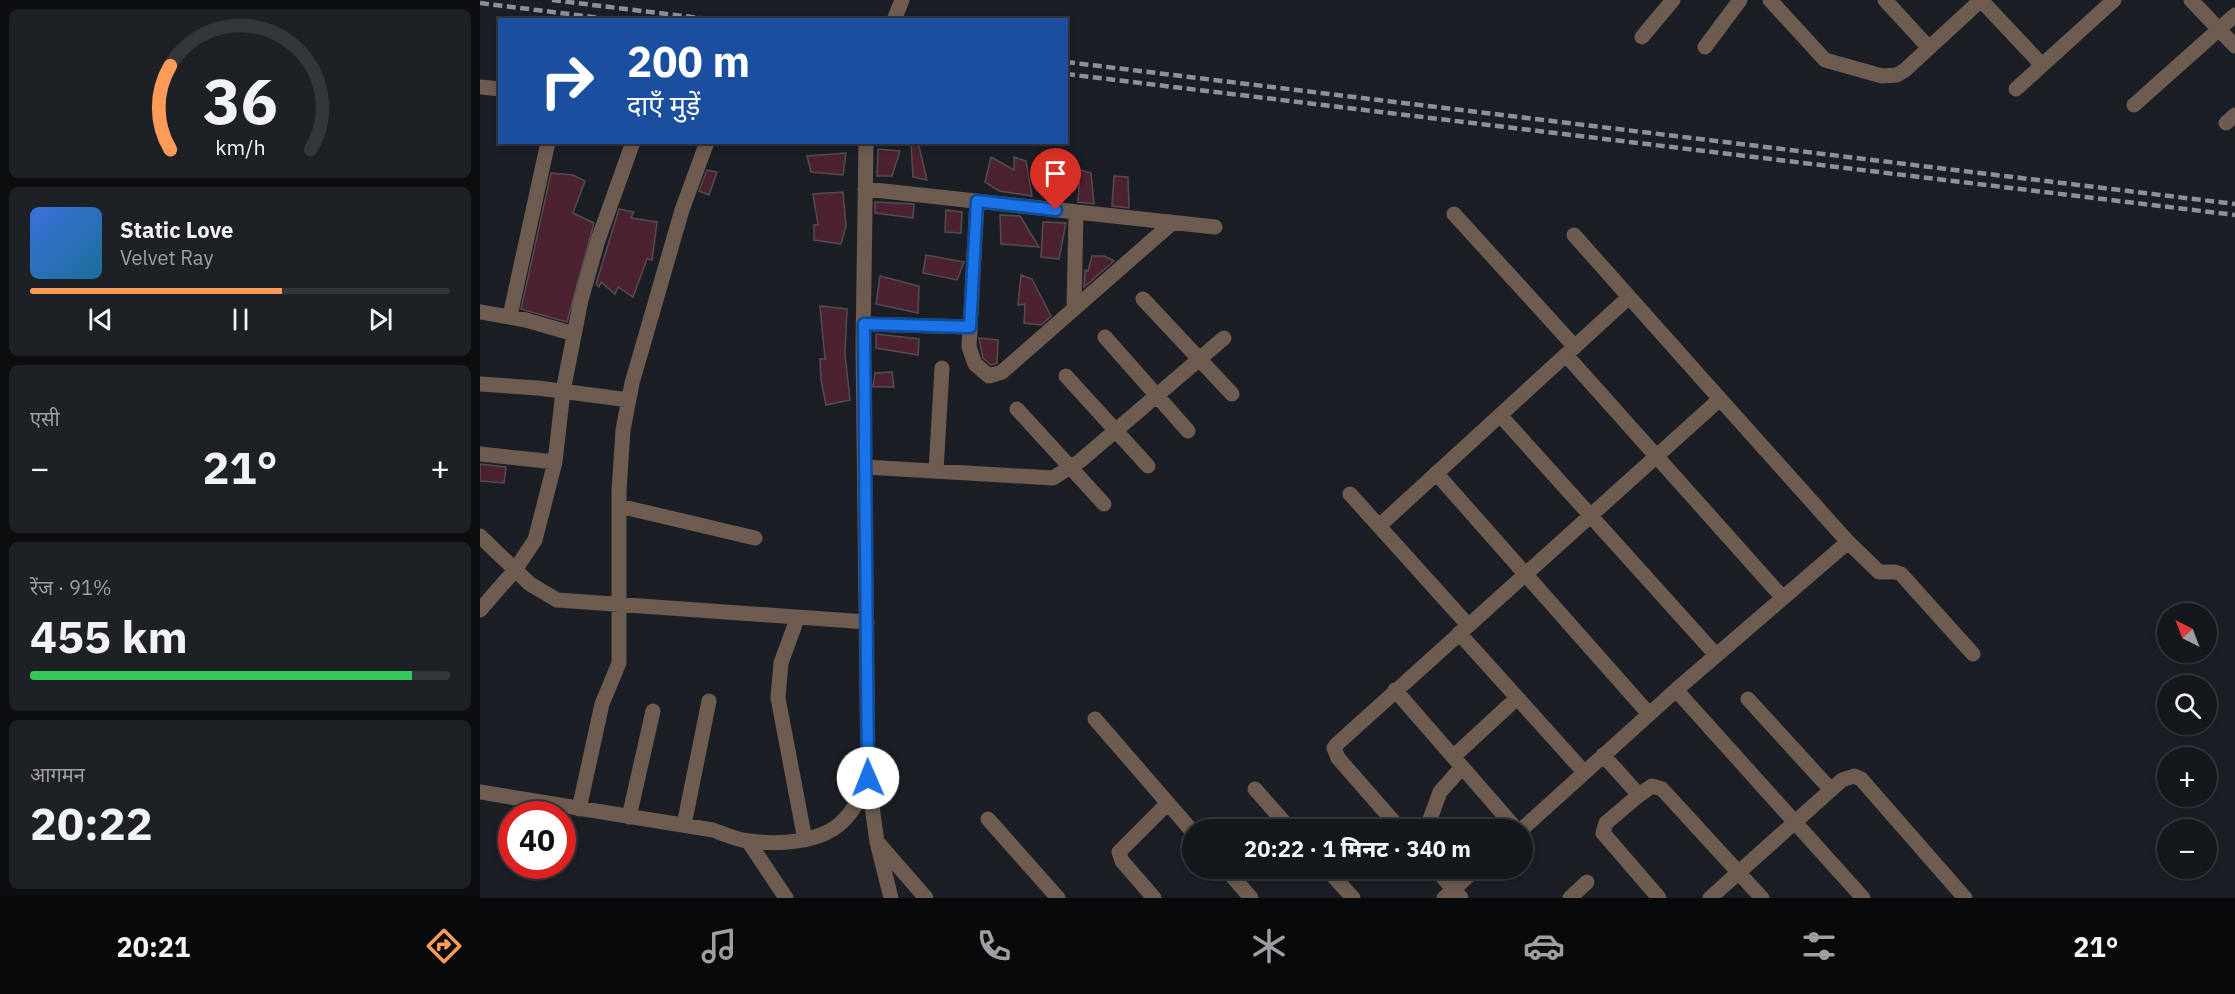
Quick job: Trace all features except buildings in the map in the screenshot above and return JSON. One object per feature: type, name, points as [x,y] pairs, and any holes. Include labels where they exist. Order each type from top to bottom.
[{"type":"street","points":[[895,18],[902,0]]},
{"type":"street","points":[[1642,37],[1673,0]]},
{"type":"street","points":[[1705,46],[1740,0]]},
{"type":"street","points":[[1770,0],[1818,55],[1834,64],[1882,76],[1897,75],[1981,0],[2042,65]]},
{"type":"street","points":[[1886,0],[1929,48]]},
{"type":"street","points":[[2016,89],[2114,0]]},
{"type":"street","points":[[2191,0],[2235,46]]},
{"type":"street","points":[[2134,105],[2235,15]]},
{"type":"street","points":[[480,87],[498,89]]},
{"type":"street","points":[[510,316],[548,144]]},
{"type":"street","points":[[480,610],[515,570],[536,540],[555,462],[563,391],[574,334],[598,240],[632,144]]},
{"type":"street","points":[[579,809],[602,704],[619,663],[619,506],[623,430],[652,306],[681,210],[706,144]]},
{"type":"street","points":[[866,144],[864,324],[868,778],[877,842],[891,898]]},
{"type":"street","points":[[865,189],[1215,227]]},
{"type":"street","points":[[977,201],[970,354],[982,373],[989,376],[996,375],[1172,222]]},
{"type":"street","points":[[1074,309],[1076,212]]},
{"type":"street","points":[[1454,214],[1571,351],[1656,456],[1783,598]]},
{"type":"street","points":[[1574,235],[1848,542],[1878,573],[1901,574],[1973,654]]},
{"type":"street","points":[[1379,526],[1629,297]]},
{"type":"street","points":[[1143,299],[1232,394]]},
{"type":"street","points":[[480,312],[510,316],[574,334]]},
{"type":"street","points":[[864,324],[970,327]]},
{"type":"street","points":[[1105,337],[1188,431]]},
{"type":"street","points":[[865,467],[1037,478],[1053,477],[1071,467],[1116,431],[1224,338]]},
{"type":"street","points":[[936,471],[942,368]]},
{"type":"street","points":[[1066,376],[1148,465]]},
{"type":"street","points":[[480,384],[563,391],[629,400]]},
{"type":"street","points":[[1391,819],[1338,758],[1334,748],[1395,690],[1720,399]]},
{"type":"street","points":[[1017,409],[1104,504]]},
{"type":"street","points":[[1500,415],[1716,655]]},
{"type":"street","points":[[480,454],[555,462]]},
{"type":"street","points":[[1436,473],[1649,714]]},
{"type":"street","points":[[1350,494],[1379,526],[1517,698],[1584,772]]},
{"type":"street","points":[[619,506],[755,538]]},
{"type":"street","points":[[480,537],[515,570],[550,598],[797,619],[867,622]]},
{"type":"street","points":[[1531,819],[1716,655],[1848,542]]},
{"type":"street","points":[[797,619],[781,663],[778,698],[805,840]]},
{"type":"street","points":[[1395,690],[1509,819]]},
{"type":"street","points":[[1676,690],[1863,898]]},
{"type":"street","points":[[1430,819],[1440,792],[1458,762],[1517,698]]},
{"type":"street","points":[[1748,699],[1831,790]]},
{"type":"street","points":[[684,825],[709,701]]},
{"type":"street","points":[[628,817],[653,711]]},
{"type":"street","points":[[1095,719],[1182,819]]},
{"type":"street","points":[[1603,755],[1639,795]]},
{"type":"street","points":[[1710,898],[1848,776],[1861,779],[1965,898]]},
{"type":"street","points":[[480,792],[713,830],[748,841],[805,840],[831,831],[843,821],[859,800],[868,778]]},
{"type":"street","points":[[1659,898],[1603,833],[1606,823],[1652,786],[1662,789],[1762,898]]},
{"type":"street","points":[[1255,789],[1281,819]]},
{"type":"street","points":[[1154,898],[1122,861],[1119,852],[1168,803]]},
{"type":"street","points":[[988,819],[1058,898]]},
{"type":"street","points":[[748,841],[786,898]]},
{"type":"street","points":[[877,842],[926,898]]},
{"type":"street","points":[[1235,879],[1251,898]]},
{"type":"street","points":[[1336,879],[1353,898]]},
{"type":"street","points":[[1442,879],[1453,895],[1467,879]]},
{"type":"street","points":[[1570,898],[1587,882]]},
{"type":"railway","points":[[552,0],[700,18]]},
{"type":"railway","points":[[480,3],[601,18]]},
{"type":"railway","points":[[1068,62],[2235,204]]},
{"type":"railway","points":[[1068,74],[2235,215]]},
{"type":"route","points":[[868,778],[864,324],[970,327],[977,201],[1056,210]]}]
